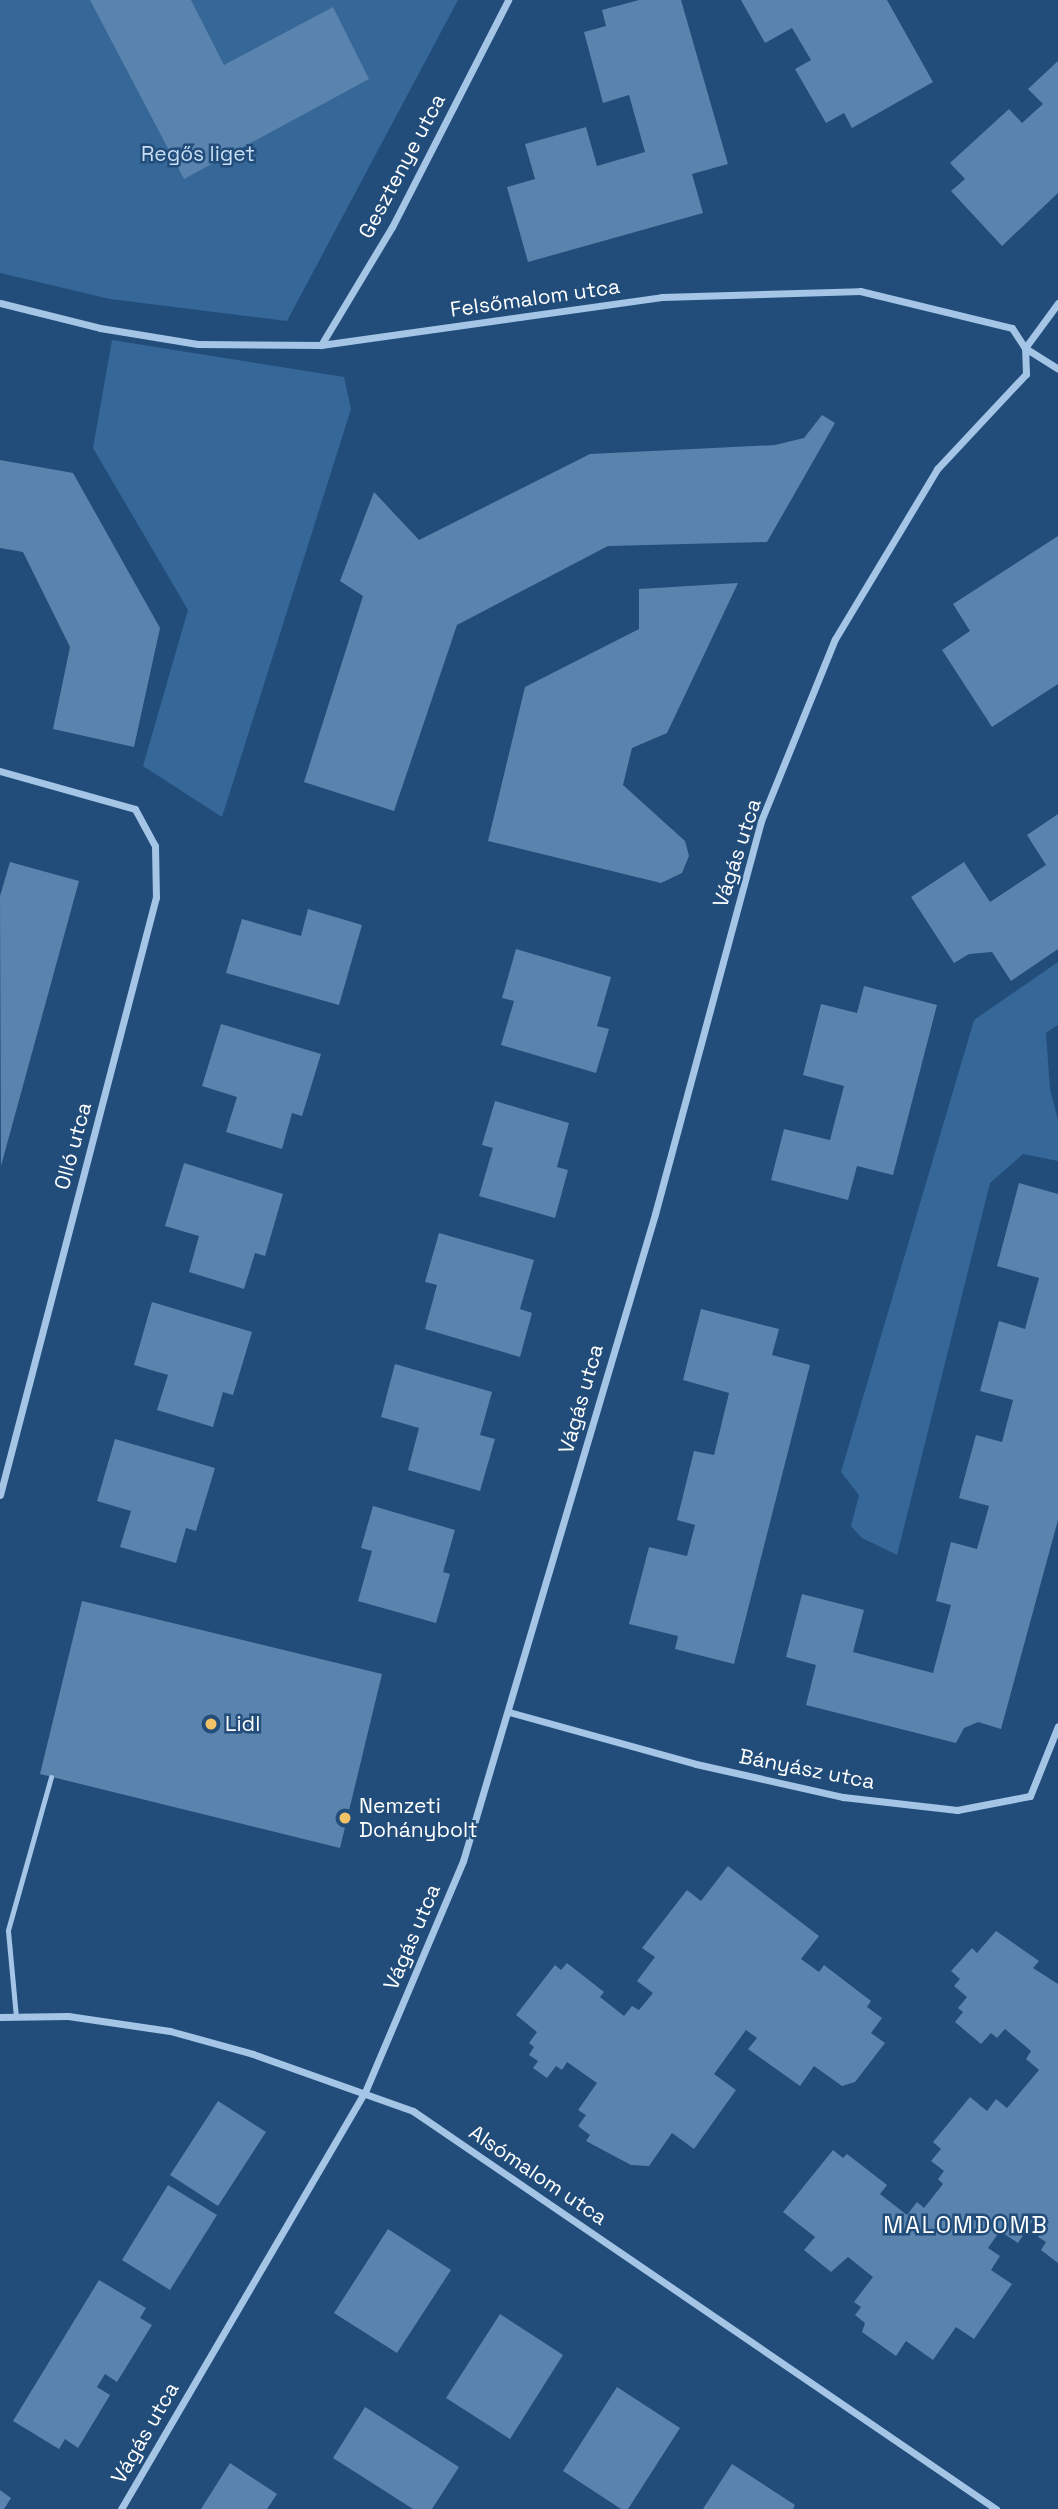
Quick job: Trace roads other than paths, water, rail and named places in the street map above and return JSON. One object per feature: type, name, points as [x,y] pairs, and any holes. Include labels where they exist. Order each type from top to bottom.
[{"type":"street","name":"Gesztenye utca","points":[[321,345],[392,227],[508,0]]},
{"type":"street","name":"Felsőmalom utca","points":[[0,303],[100,328],[198,344],[321,345],[662,297],[860,291],[1012,327],[1025,348],[1058,369]]},
{"type":"street","name":"Vágás utca","points":[[121,2509],[365,2092],[463,1861],[655,1214],[761,821],[835,639],[937,470],[1026,374],[1025,348],[1058,303]]},
{"type":"street","name":"Olló utca","points":[[0,771],[135,809],[155,846],[156,898],[0,1495]]},
{"type":"street","name":"Bányász utca","points":[[509,1712],[696,1764],[843,1797],[957,1810],[1030,1796],[1058,1726]]},
{"type":"street","name":"Alsómalom utca","points":[[0,2017],[68,2016],[170,2031],[365,2092],[414,2111],[996,2509]]},
{"type":"lane","points":[[16,2017],[8,1930],[51,1777]]},
{"type":"place","name":"Lidl","points":[[211,1724]]},
{"type":"place","name":"Nemzeti Dohánybolt","points":[[345,1818]]},
{"type":"district","name":"MALOMDOMB","points":[[966,2225]]},
{"type":"park label","name":"Regős liget","points":[[198,154]]}]
